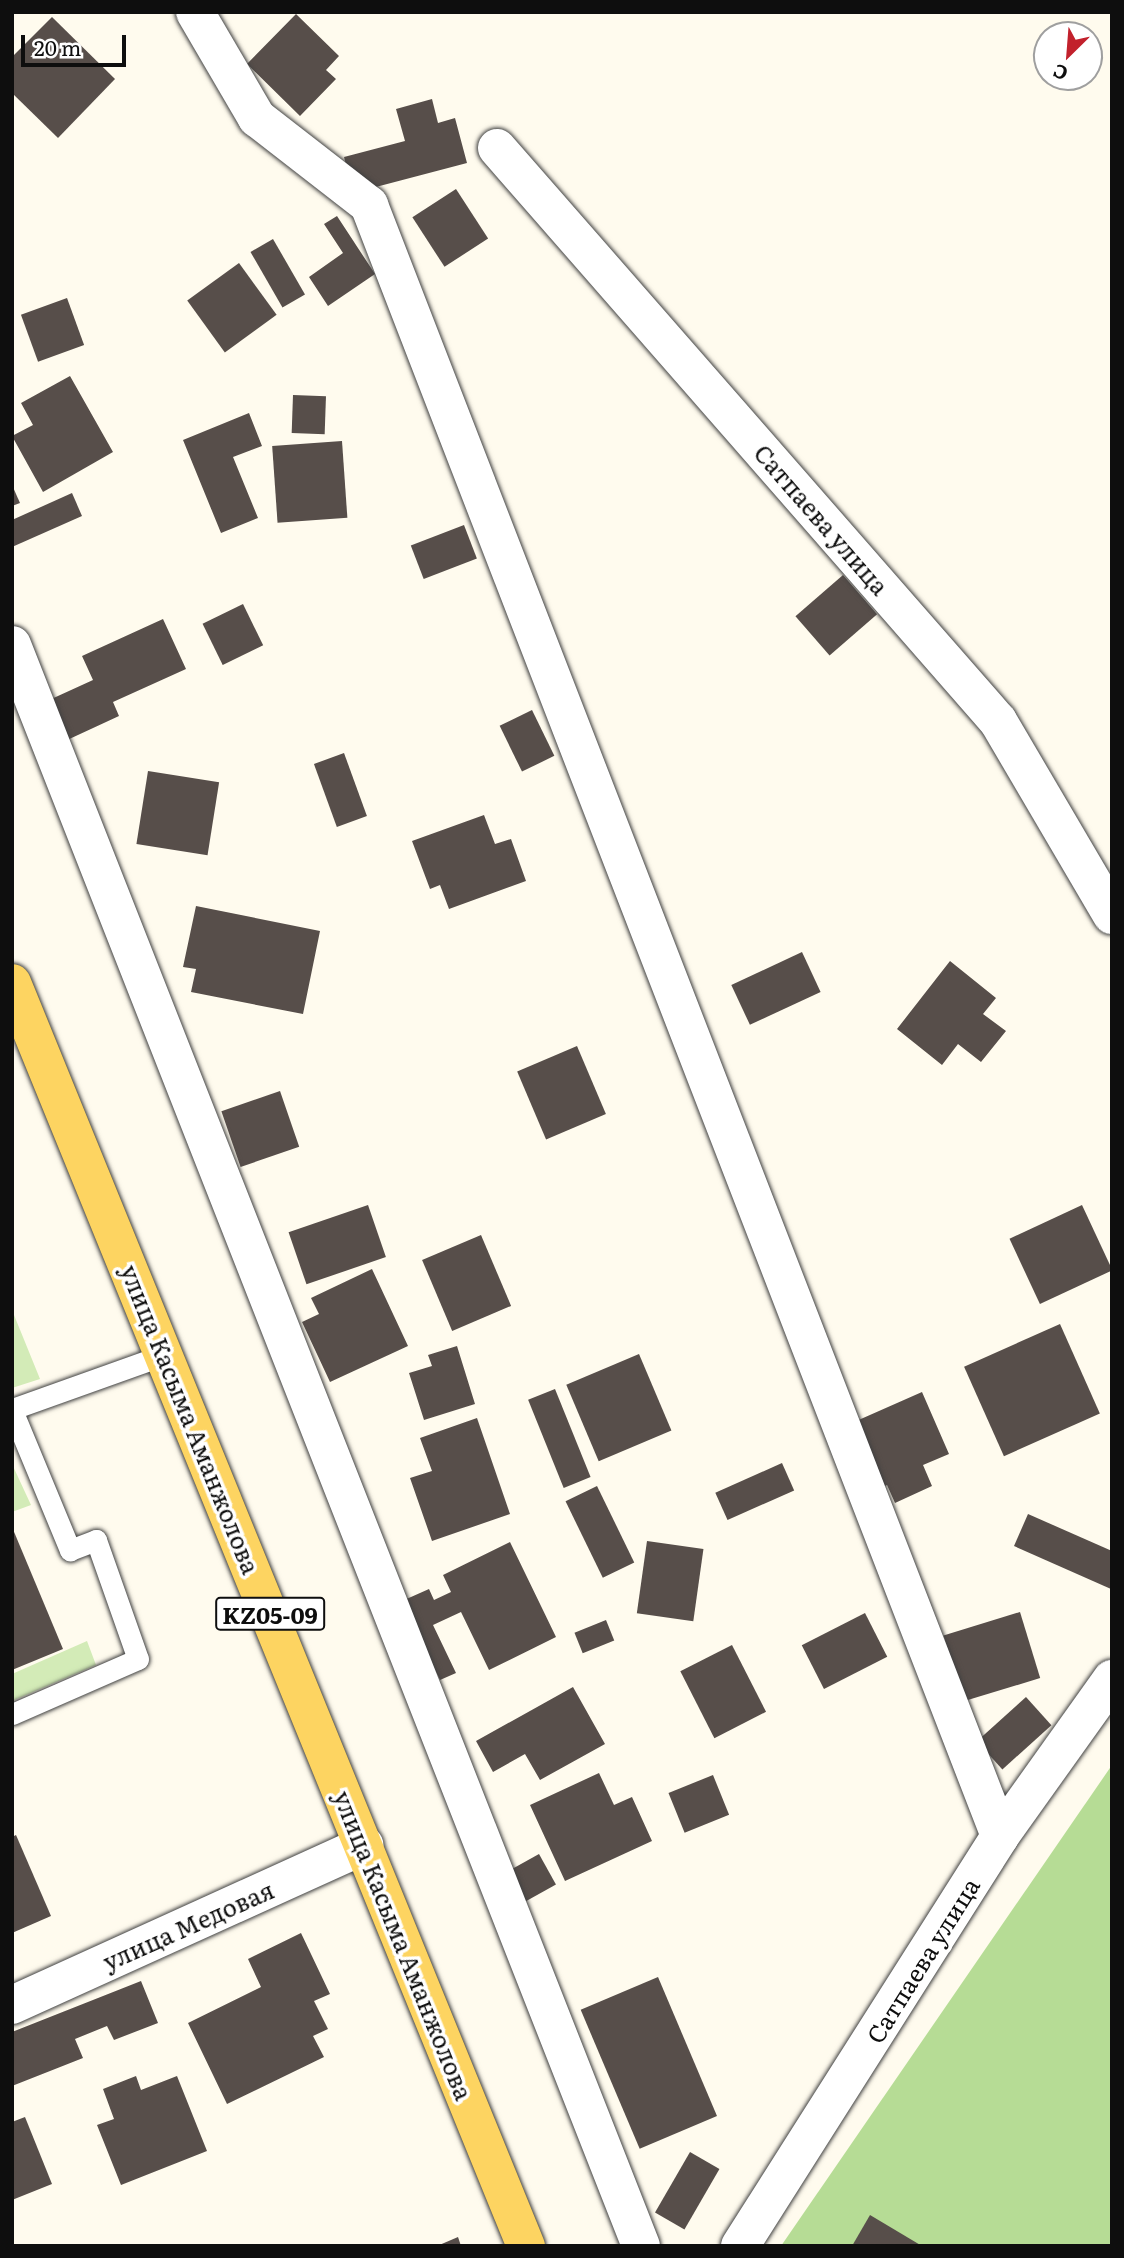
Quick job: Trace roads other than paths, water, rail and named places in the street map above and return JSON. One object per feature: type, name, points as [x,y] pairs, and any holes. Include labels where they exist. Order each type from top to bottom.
[{"type":"main road","name":"улица Касыма Аманжолова","points":[[12,983],[526,2246]]},
{"type":"street","points":[[195,12],[257,118],[369,205],[1000,1836]]},
{"type":"street","name":"Сатпаева улица","points":[[497,148],[998,721],[1112,915]]},
{"type":"street","points":[[12,645],[641,2246]]},
{"type":"street","name":"Сатпаева улица","points":[[740,2246],[1000,1836],[1100,1712],[1112,1679]]},
{"type":"street","name":"улица Медовая","points":[[12,2005],[365,1845]]},
{"type":"lane","points":[[12,1714],[138,1659],[96,1540],[70,1550],[12,1410],[164,1354]]}]
